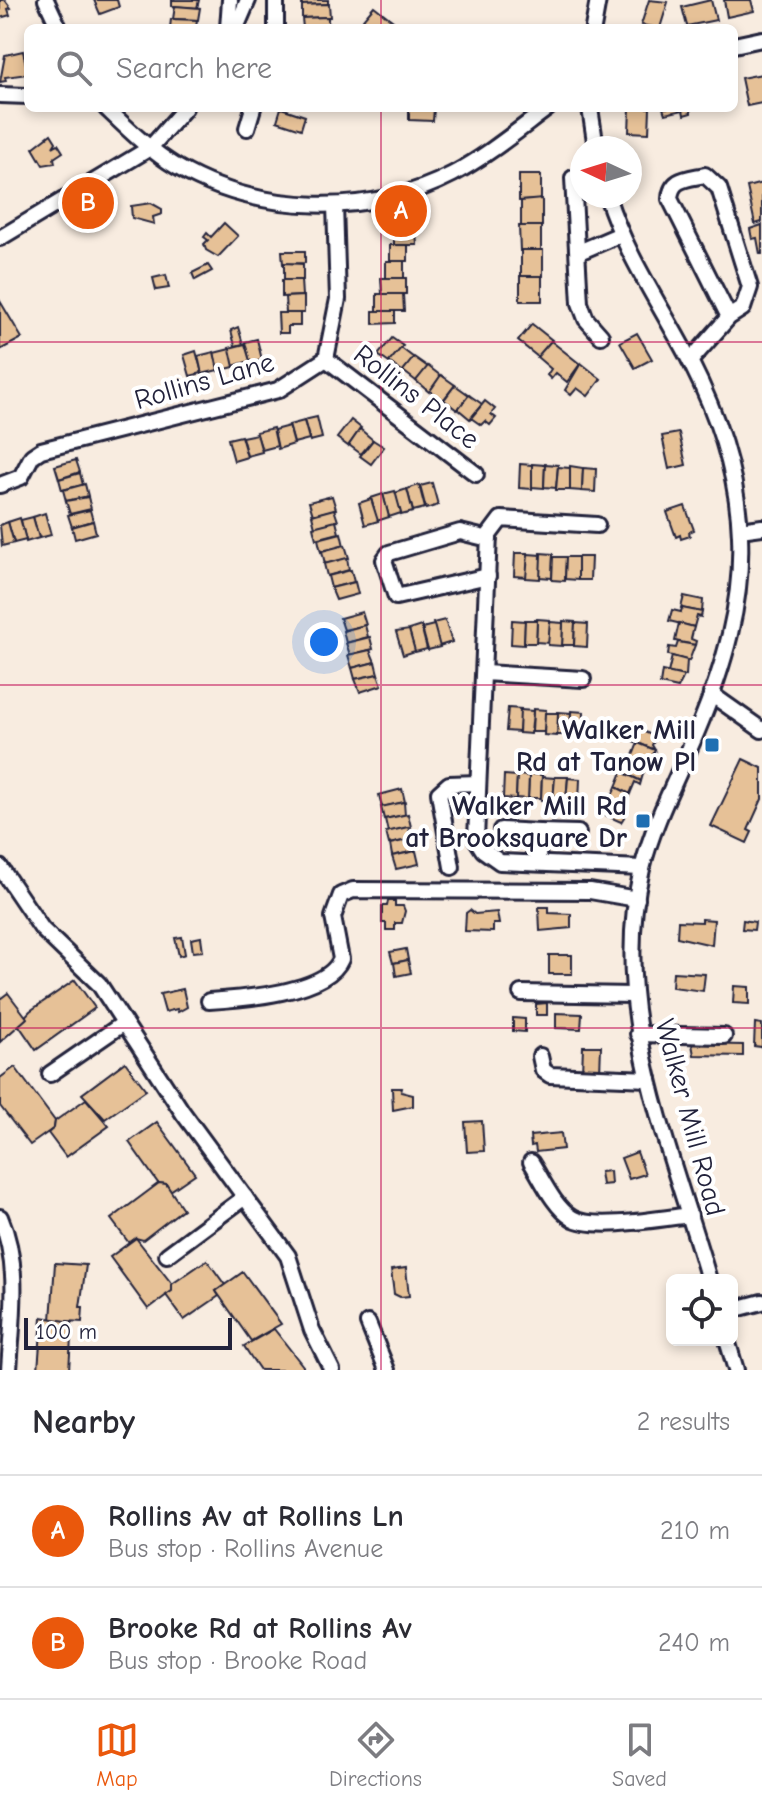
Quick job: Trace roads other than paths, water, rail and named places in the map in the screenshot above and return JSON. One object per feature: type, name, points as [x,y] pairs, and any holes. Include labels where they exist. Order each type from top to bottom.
[{"type":"street","points":[[46,0],[57,24]]},
{"type":"street","points":[[228,24],[230,0]]},
{"type":"street","points":[[238,24],[248,0]]},
{"type":"street","points":[[276,0],[276,24]]},
{"type":"street","points":[[594,24],[598,0]]},
{"type":"street","points":[[738,44],[762,39]]},
{"type":"street","points":[[0,95],[24,96]]},
{"type":"street","points":[[110,112],[150,148],[179,168],[228,189],[277,201],[335,205],[382,199],[427,186],[481,158],[543,112]]},
{"type":"street","points":[[0,238],[150,148],[182,112]]},
{"type":"street","points":[[247,128],[252,112]]},
{"type":"street","points":[[591,112],[594,136]]},
{"type":"street","points":[[690,361],[729,317],[743,308],[750,287],[719,188],[705,175],[678,180],[670,189],[670,199],[729,317]]},
{"type":"street","points":[[326,359],[338,299],[335,205]]},
{"type":"street","points":[[575,208],[582,312],[601,336]]},
{"type":"street","name":"Walker Mill Road","points":[[611,208],[621,234],[690,361],[722,435],[733,478],[740,530],[733,623],[711,694],[642,868],[637,899],[632,995],[649,1079],[707,1274]]},
{"type":"street","points":[[579,252],[621,234]]},
{"type":"street","name":"Rollins Place","points":[[326,359],[476,474]]},
{"type":"street","name":"Rollins Lane","points":[[0,485],[21,477],[32,456],[41,450],[278,390],[326,359]]},
{"type":"street","points":[[597,525],[501,519],[489,537],[476,830],[483,850],[500,862],[642,868]]},
{"type":"street","points":[[740,530],[762,527]]},
{"type":"street","points":[[488,576],[396,597],[384,560],[389,553],[460,532],[489,537]]},
{"type":"street","points":[[484,673],[583,679]]},
{"type":"street","points":[[711,694],[762,730]]},
{"type":"street","points":[[452,867],[439,793],[449,784],[478,783]]},
{"type":"street","points":[[501,830],[578,833]]},
{"type":"street","points":[[538,863],[539,832]]},
{"type":"street","points":[[0,867],[42,929],[99,984],[183,1113],[288,1256],[312,1330],[332,1370]]},
{"type":"street","points":[[209,1001],[250,999],[291,991],[334,970],[341,959],[333,909],[341,895],[353,890],[590,891],[637,899]]},
{"type":"street","points":[[521,993],[632,995]]},
{"type":"street","points":[[50,1074],[124,1023]]},
{"type":"street","points":[[638,1034],[724,1036]]},
{"type":"street","points":[[540,1056],[543,1070],[550,1075],[649,1079]]},
{"type":"street","points":[[531,1162],[561,1208],[579,1221],[605,1222],[690,1215]]},
{"type":"street","points":[[167,1255],[245,1197]]},
{"type":"street","points":[[0,1217],[12,1244],[13,1258],[9,1370]]},
{"type":"street","points":[[738,1309],[761,1305]]},
{"type":"street","points":[[368,1323],[387,1370]]},
{"type":"street","points":[[729,1346],[736,1370]]},
{"type":"place","name":"Brooke Rd at Rollins Av","points":[[88,203]]},
{"type":"place","name":"Rollins Av at Rollins Ln","points":[[401,211]]},
{"type":"place","name":"Walker Mill Rd at Tanow Pl","points":[[712,745]]},
{"type":"place","name":"Walker Mill Rd at Brooksquare Dr","points":[[643,821]]}]
